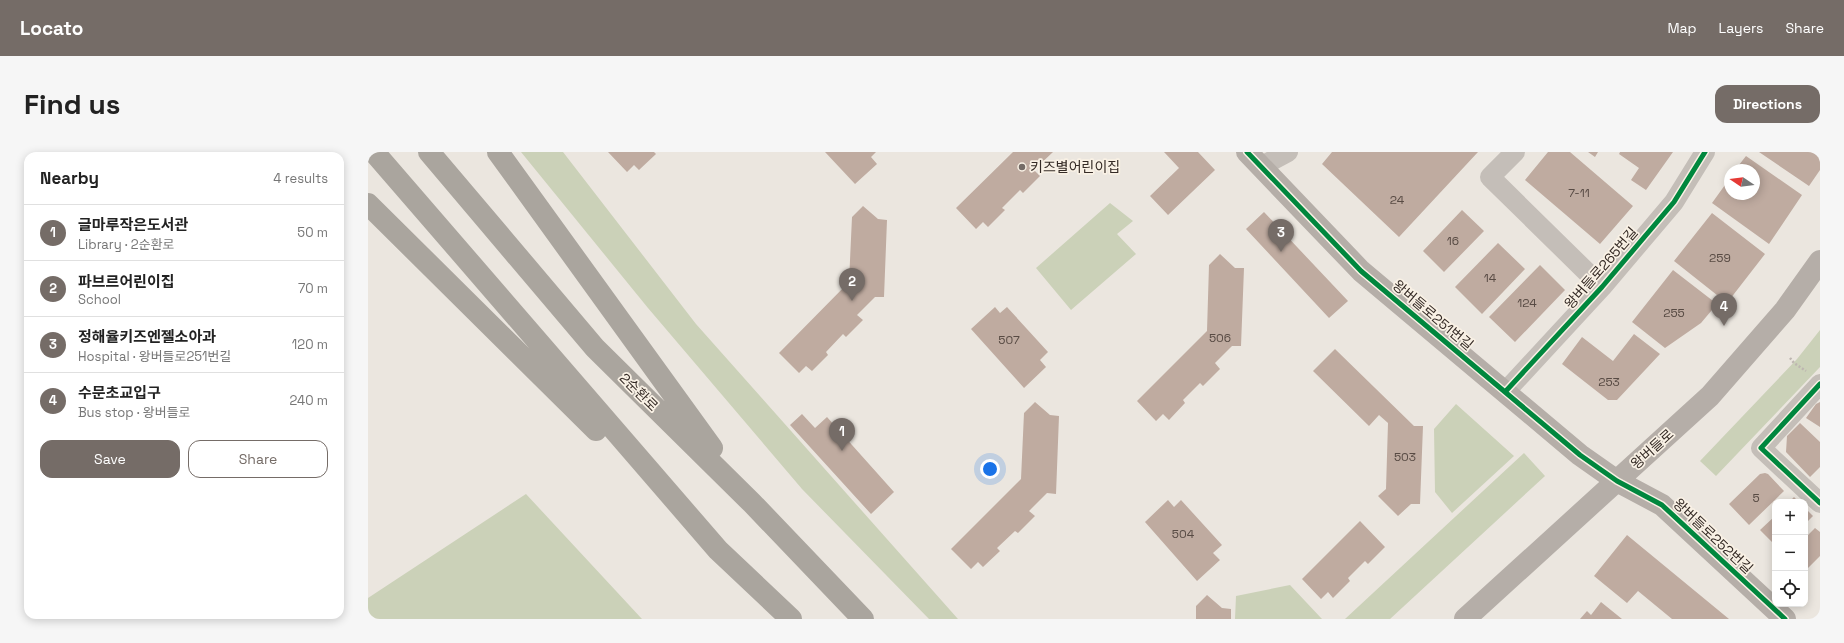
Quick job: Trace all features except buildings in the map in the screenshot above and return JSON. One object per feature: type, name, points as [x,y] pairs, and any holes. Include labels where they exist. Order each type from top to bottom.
[{"type":"highway","points":[[374,152],[718,550]]},
{"type":"highway","name":"2순환로","points":[[429,152],[595,348],[752,502],[863,619]]},
{"type":"highway","points":[[498,152],[647,360],[752,502]]},
{"type":"highway","points":[[368,204],[718,550],[791,619]]},
{"type":"street","points":[[1255,159],[1288,152]]},
{"type":"street","name":"왕버들로265번길","points":[[1514,152],[1490,177],[1602,287]]},
{"type":"street","name":"왕버들로265번길","points":[[1505,392],[1602,287],[1674,202],[1705,152]]},
{"type":"street","name":"왕버들로251번길","points":[[1255,159],[1292,200],[1361,271],[1580,455],[1617,481]]},
{"type":"street","name":"왕버들로","points":[[1465,619],[1710,396],[1785,310],[1820,261]]},
{"type":"street","points":[[1820,384],[1761,448],[1820,503]]},
{"type":"street","name":"왕버들로252번길","points":[[1617,481],[1662,505],[1785,619]]},
{"type":"path","points":[[1790,358],[1794,363]]},
{"type":"green space","points":[[521,152],[563,152],[696,324],[958,619],[929,619],[802,489],[648,308]]},
{"type":"green space","points":[[1110,203],[1133,221],[1117,234],[1136,254],[1071,310],[1036,268]]},
{"type":"green space","points":[[1820,330],[1820,367],[1716,476],[1700,461],[1797,359]]},
{"type":"green space","points":[[1456,404],[1514,456],[1452,513],[1435,492],[1434,429]]},
{"type":"green space","points":[[1524,453],[1545,476],[1390,619],[1345,619]]},
{"type":"green space","points":[[526,494],[642,619],[368,619],[368,598]]},
{"type":"green space","points":[[1290,585],[1322,619],[1235,619],[1236,596]]},
{"type":"cycle path","points":[[1247,152],[1361,271],[1580,455],[1617,481],[1662,505],[1785,619]]},
{"type":"cycle path","points":[[1505,392],[1602,287],[1674,202],[1705,152]]},
{"type":"cycle path","points":[[1820,384],[1761,448],[1820,503]]},
{"type":"place","name":"키즈별어린이집","points":[[1022,167]]},
{"type":"place","name":"정해율키즈엔젤소아과","points":[[1281,252]]},
{"type":"place","name":"파브르어린이집","points":[[852,301]]},
{"type":"place","name":"수문초교입구","points":[[1724,326]]},
{"type":"place","name":"글마루작은도서관","points":[[842,451]]}]
